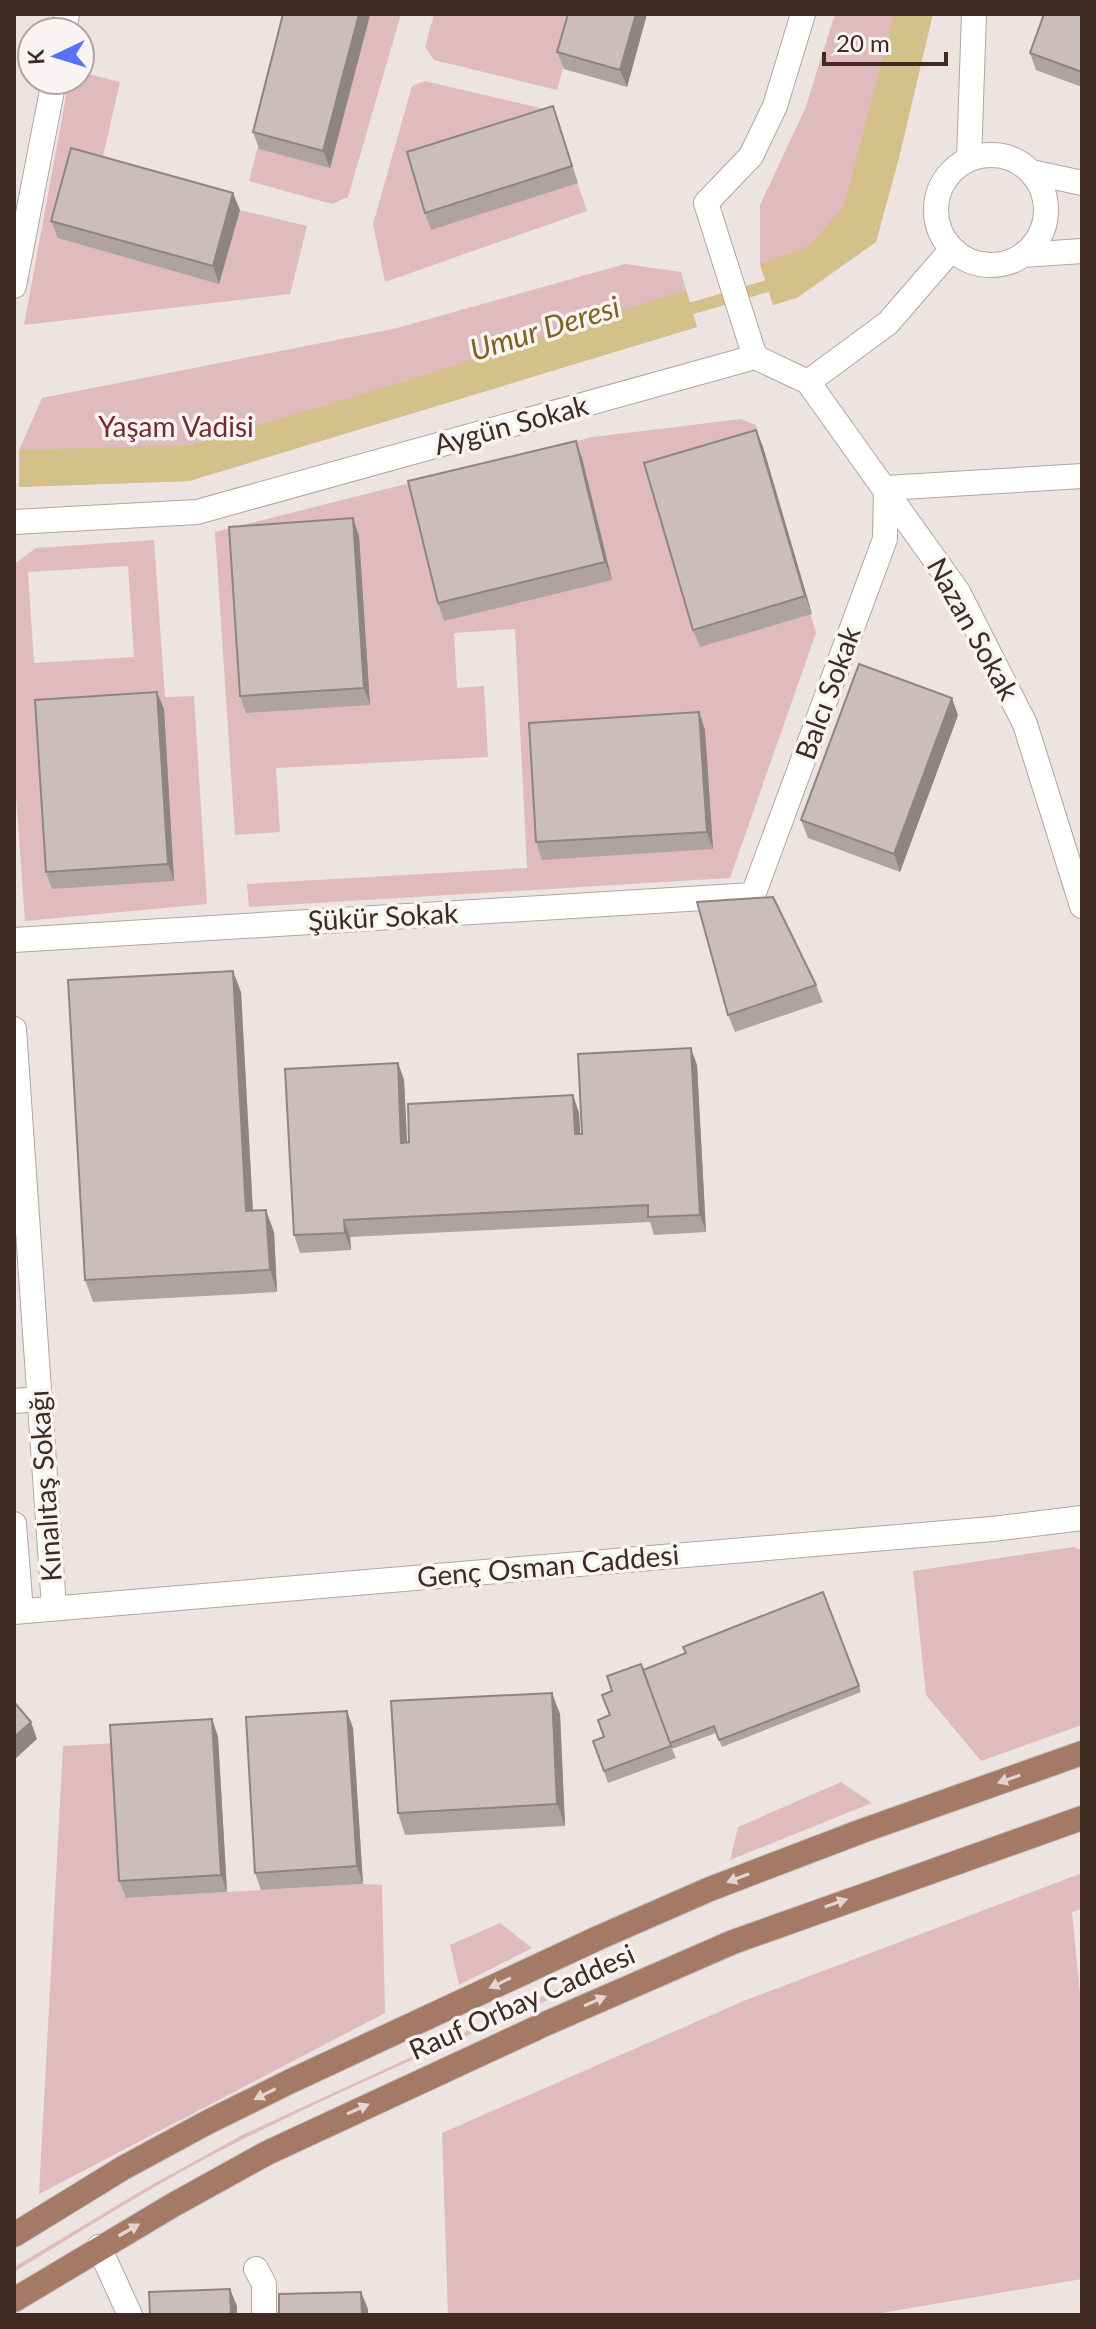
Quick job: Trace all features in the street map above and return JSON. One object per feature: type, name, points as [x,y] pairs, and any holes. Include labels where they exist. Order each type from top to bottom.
[{"type":"main road","name":"Rauf Orbay Caddesi","points":[[14,2235],[123,2168],[208,2122],[598,1938],[710,1889],[848,1836],[1081,1753]]},
{"type":"main road","name":"Rauf Orbay Caddesi","points":[[14,2300],[99,2247],[293,2140],[641,1981],[818,1910],[1082,1818]]},
{"type":"street","points":[[803,14],[775,106],[751,156],[706,203],[755,357],[808,382],[888,323],[952,249]]},
{"type":"street","points":[[969,159],[974,14]]},
{"type":"street","points":[[14,286],[51,96]]},
{"type":"street","points":[[985,155],[1002,155],[1031,172],[1041,188],[1046,206],[1044,225],[1036,242],[1023,255],[1006,263],[986,265],[968,260],[952,249],[942,235],[936,218],[936,200],[948,176],[969,159],[985,155]]},
{"type":"street","points":[[1031,172],[1082,183]]},
{"type":"street","points":[[1023,255],[1082,251]]},
{"type":"street","name":"Aygün Sokak","points":[[14,522],[197,512],[755,357]]},
{"type":"street","name":"Nazan Sokak","points":[[808,382],[958,592],[1025,724],[1076,868],[1082,906]]},
{"type":"street","points":[[886,488],[1082,476]]},
{"type":"street","name":"Balcı Sokak","points":[[753,895],[885,539],[886,488]]},
{"type":"street","name":"Şükür Sokak","points":[[14,940],[753,895]]},
{"type":"street","name":"Kınalıtaş Sokağı","points":[[14,1029],[18,1138],[54,1607]]},
{"type":"street","points":[[14,1401],[39,1399]]},
{"type":"street","name":"Genç Osman Caddesi","points":[[17,1611],[992,1529],[1082,1518]]},
{"type":"street","points":[[14,1524],[17,1611]]},
{"type":"street","points":[[99,2247],[130,2315]]},
{"type":"street","points":[[256,2269],[264,2284],[264,2315]]},
{"type":"green space","points":[[275,14],[401,14],[348,197],[332,204],[249,181],[292,18]]},
{"type":"green space","points":[[434,14],[578,14],[557,90],[434,60],[425,47]]},
{"type":"green space","points":[[835,14],[932,14],[876,242],[773,305],[760,264],[760,205],[805,109]]},
{"type":"green space","points":[[96,76],[120,82],[100,169],[307,226],[290,294],[24,325],[66,96],[96,96]]},
{"type":"green space","points":[[425,81],[553,111],[587,211],[385,282],[373,224],[412,86]]},
{"type":"green space","name":"Yaşam Vadisi","points":[[625,264],[681,272],[697,327],[189,481],[19,487],[19,450],[42,398],[397,328]]},
{"type":"green space","points":[[741,419],[756,425],[816,633],[730,878],[249,907],[247,884],[527,868],[515,629],[454,633],[457,688],[484,686],[488,757],[276,768],[280,832],[235,835],[215,532],[593,437]]},
{"type":"green space","points":[[154,540],[165,697],[194,696],[207,904],[25,921],[14,768],[14,564],[36,548]],"holes":[[[128,566],[134,657],[34,663],[28,572]]]},
{"type":"green space","points":[[1073,1547],[1082,1550],[1082,1725],[981,1761],[926,1695],[913,1571]]},
{"type":"green space","points":[[117,1743],[126,1898],[382,1885],[385,2013],[39,2194],[63,1746]]},
{"type":"green space","points":[[841,1782],[872,1803],[730,1860],[738,1827]]},
{"type":"green space","points":[[1082,1873],[1082,1909],[1072,1912],[1082,2014],[1082,2279],[870,2315],[448,2315],[442,2133],[746,2000]]},
{"type":"green space","points":[[500,1923],[532,1948],[459,1985],[450,1945]]},
{"type":"green space","points":[[602,1969],[605,1975],[362,2083],[218,2152],[14,2272],[14,2267],[244,2134]]},
{"type":"shaded area","points":[[894,14],[933,14],[876,242],[797,298],[773,305],[760,264],[809,246],[844,206]]},
{"type":"shaded area","points":[[686,290],[697,327],[189,481],[19,487],[19,450],[192,445],[402,382]]},
{"type":"building","points":[[283,14],[359,14],[323,151],[253,132]]},
{"type":"building","points":[[568,14],[636,14],[620,70],[557,52]]},
{"type":"building","points":[[1044,14],[1082,14],[1082,72],[1030,53]]},
{"type":"building","points":[[553,106],[572,166],[425,213],[407,152]]},
{"type":"building","points":[[71,148],[233,193],[213,266],[51,221]]},
{"type":"building","points":[[756,430],[805,596],[693,630],[644,463]]},
{"type":"building","points":[[576,441],[605,562],[438,603],[408,481]]},
{"type":"building","points":[[353,518],[364,688],[240,696],[229,527]]},
{"type":"building","points":[[859,664],[952,698],[894,854],[801,820]]},
{"type":"building","points":[[157,692],[168,864],[46,872],[35,700]]},
{"type":"building","points":[[699,712],[707,832],[536,842],[529,723]]},
{"type":"building","points":[[773,897],[816,985],[728,1015],[697,902]]},
{"type":"building","points":[[233,971],[246,1211],[266,1210],[270,1270],[85,1280],[68,980]]},
{"type":"building","points":[[691,1048],[700,1215],[648,1217],[648,1205],[344,1220],[345,1233],[294,1235],[285,1069],[398,1063],[401,1143],[409,1142],[408,1104],[573,1095],[575,1134],[582,1134],[578,1054]]},
{"type":"building","points":[[823,1592],[859,1686],[719,1740],[714,1726],[670,1743],[643,1670],[686,1653],[683,1647]]},
{"type":"building","points":[[641,1664],[671,1746],[604,1771],[593,1741],[604,1737],[598,1720],[610,1715],[602,1695],[612,1691],[607,1676]]},
{"type":"building","points":[[552,1693],[557,1804],[398,1813],[391,1701]]},
{"type":"building","points":[[14,1702],[31,1722],[14,1737]]},
{"type":"building","points":[[347,1711],[357,1866],[255,1873],[246,1717]]},
{"type":"building","points":[[212,1719],[221,1875],[119,1881],[110,1725]]},
{"type":"building","points":[[230,2289],[231,2315],[150,2315],[149,2292]]},
{"type":"building","points":[[361,2292],[362,2315],[279,2315],[279,2294]]},
{"type":"waterway","name":"Umur Deresi","points":[[676,313],[781,282]]}]
